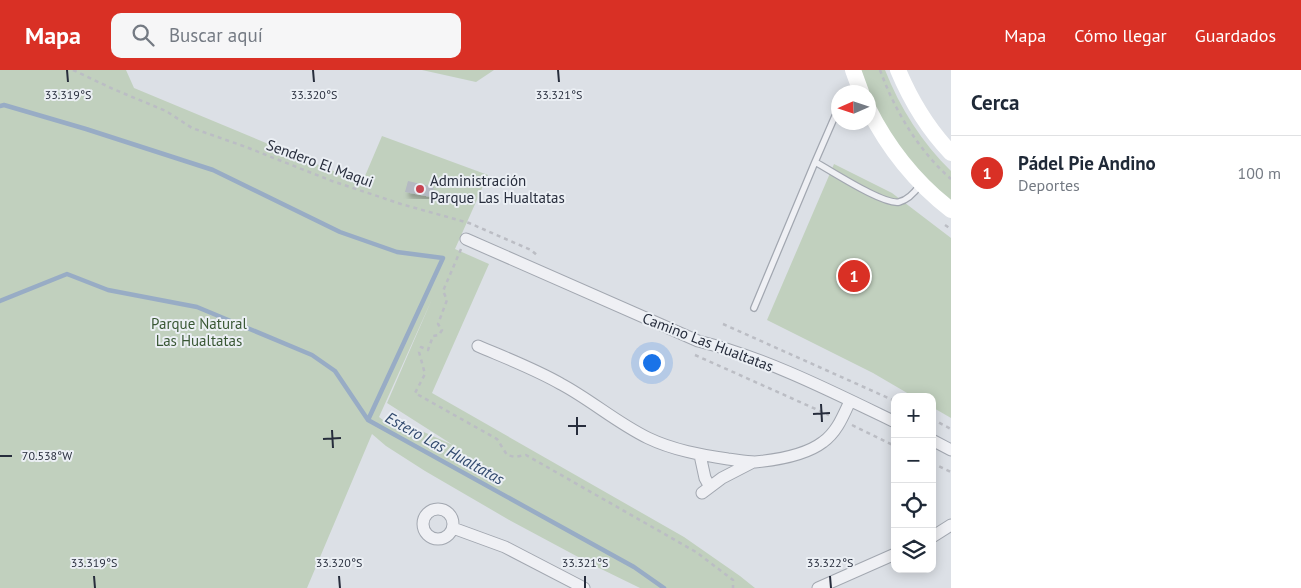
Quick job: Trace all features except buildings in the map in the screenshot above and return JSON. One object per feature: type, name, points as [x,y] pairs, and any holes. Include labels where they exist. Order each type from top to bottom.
[{"type":"street","points":[[853,70],[858,85]]},
{"type":"street","points":[[898,70],[910,97],[924,121],[951,153]]},
{"type":"street","points":[[876,121],[890,144],[921,183],[951,210]]},
{"type":"street","name":"Camino Las Hualtatas","points":[[466,239],[698,341],[728,348],[891,420]]},
{"type":"street","points":[[478,346],[561,384],[620,423],[650,438],[700,454],[753,462],[795,454],[816,447],[831,435],[850,401]]},
{"type":"street","points":[[936,442],[951,450]]},
{"type":"street","points":[[700,454],[706,490],[753,462]]},
{"type":"street","points":[[936,535],[951,525]]},
{"type":"street","points":[[452,528],[505,547],[584,588]]},
{"type":"street","points":[[818,588],[891,556]]},
{"type":"lane","points":[[754,308],[831,126]]},
{"type":"lane","points":[[816,162],[880,198],[893,202],[902,201],[913,194],[921,183]]},
{"type":"path","name":"Sendero El Maqui","points":[[73,70],[113,90],[166,111],[192,128],[332,181],[488,230],[531,250],[548,263],[552,277]]},
{"type":"path","points":[[466,239],[443,291],[447,300],[438,324],[442,330],[440,336],[433,336],[428,350],[421,347],[419,352],[425,374],[414,394],[497,439],[507,455],[515,457],[526,455],[696,552],[733,580],[734,588]]},
{"type":"path","points":[[723,324],[891,399]]},
{"type":"path","points":[[936,421],[951,429]]},
{"type":"path","points":[[936,465],[951,472]]},
{"type":"green space","name":"Parque Natural Las Hualtatas","points":[[0,70],[126,70],[134,88],[362,183],[382,136],[488,175],[455,249],[489,264],[432,393],[684,537],[755,588],[640,588],[511,521],[425,471],[386,446],[372,434],[307,588],[0,588]],"holes":[[[432,299],[387,403],[453,445],[399,421],[383,420],[379,417]]]},
{"type":"green space","points":[[422,70],[494,70],[476,82]]},
{"type":"green space","points":[[859,70],[885,70],[898,98],[921,137],[951,171],[951,202],[921,172],[896,142],[876,109],[876,85],[865,85]]},
{"type":"green space","points":[[834,164],[892,193],[951,238],[951,418],[936,409],[936,393],[907,393],[873,373],[767,320]]},
{"type":"waterway","points":[[0,106],[4,105],[86,129],[213,170],[340,232],[397,252],[443,258],[368,420]]},
{"type":"waterway","name":"Estero Las Hualtatas","points":[[0,301],[67,274],[108,290],[197,307],[312,355],[335,371],[368,420],[634,567],[664,588]]},
{"type":"place","name":"Administración Parque Las Hualtatas","points":[[420,189]]},
{"type":"place","name":"Pádel Pie Andino","points":[[854,276]]}]
